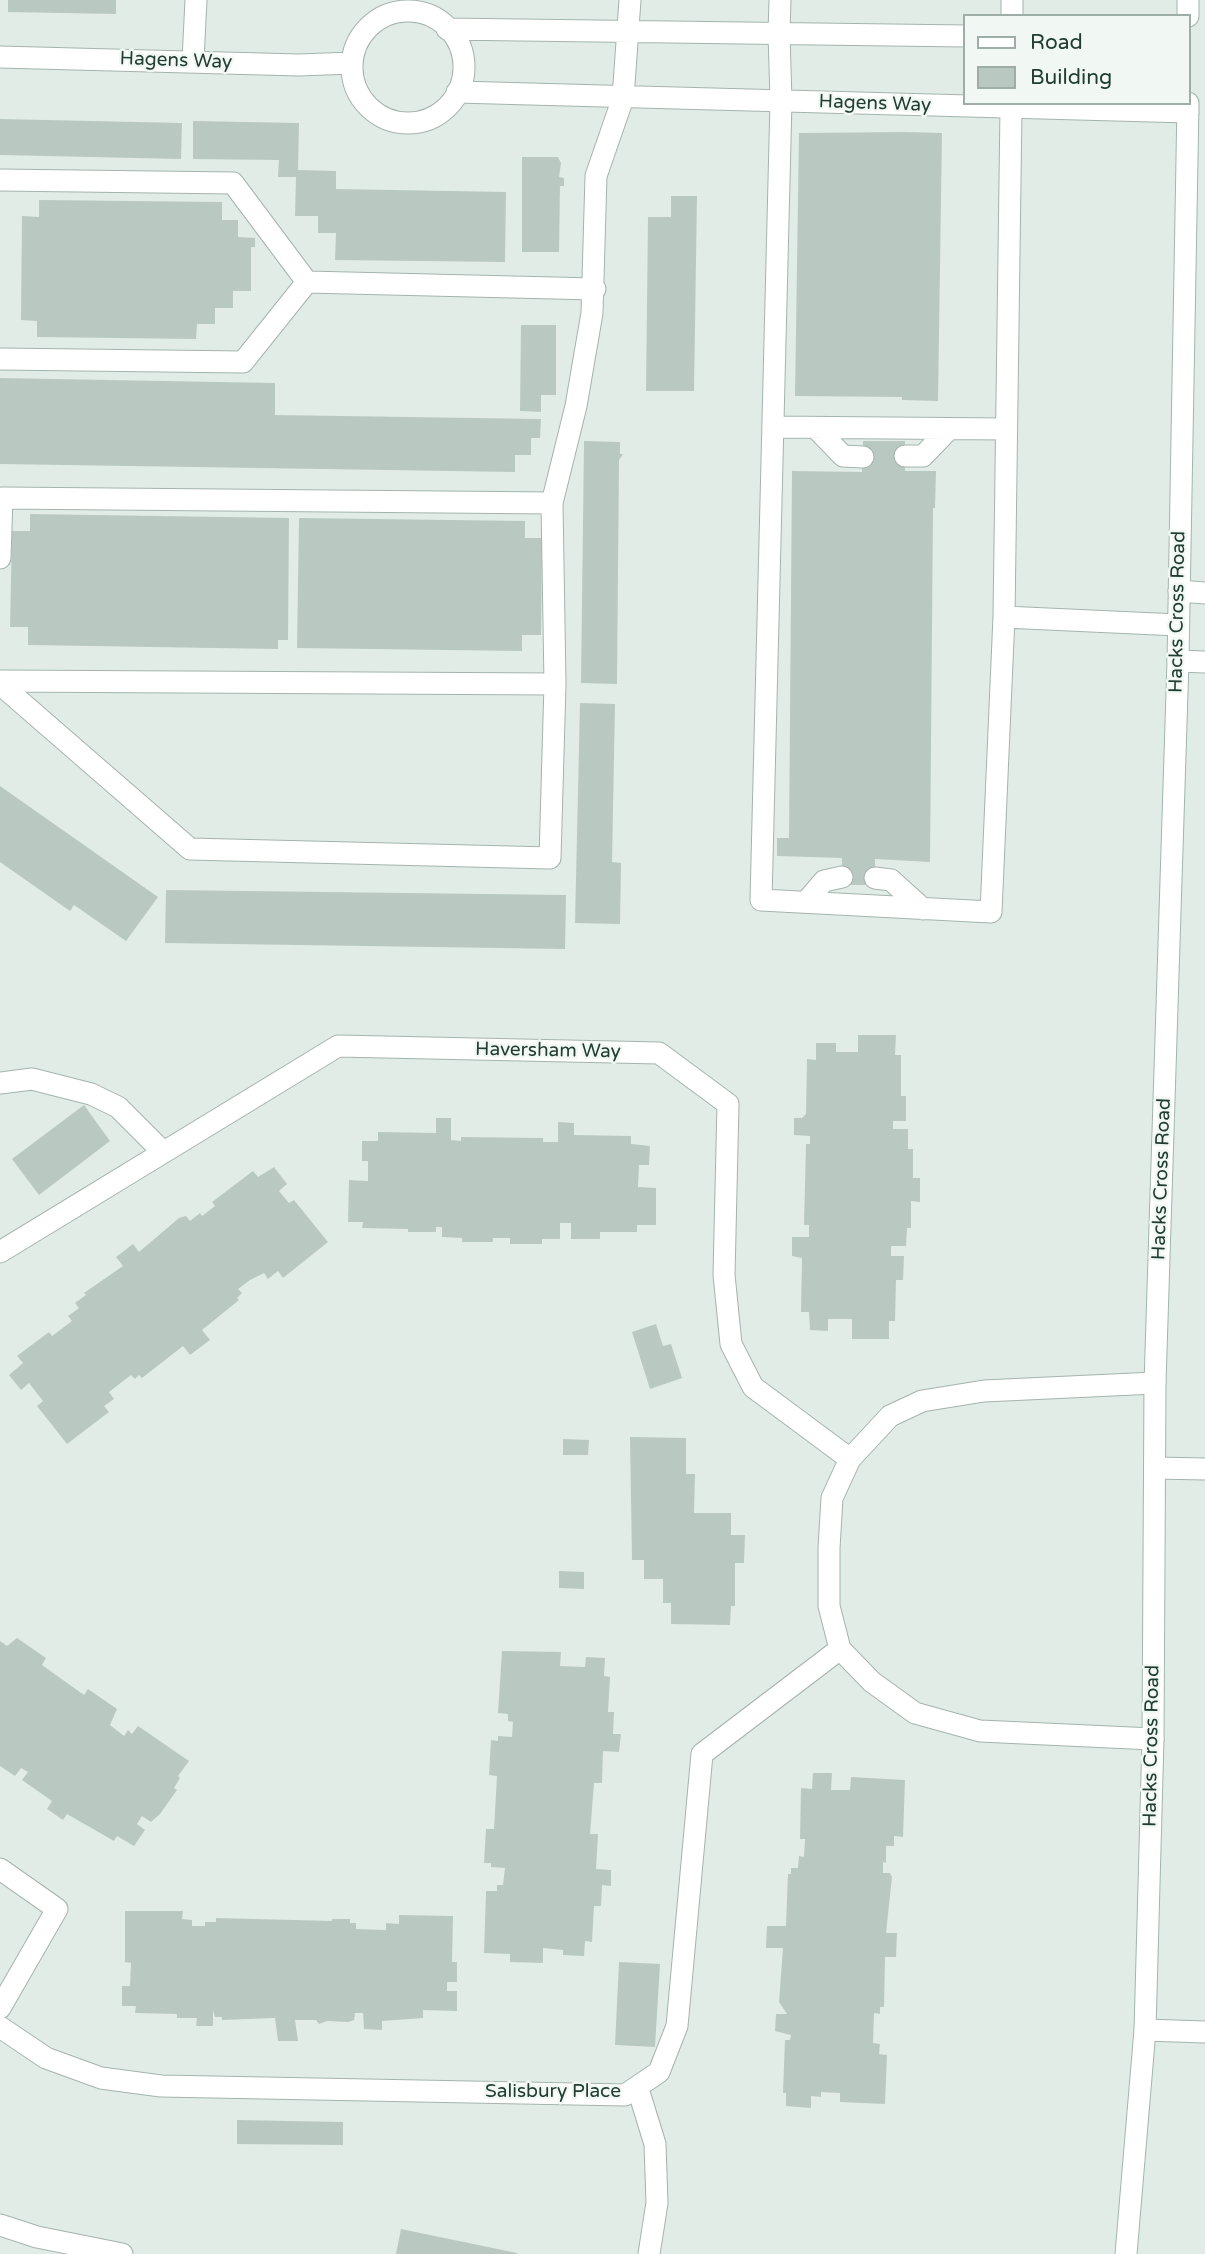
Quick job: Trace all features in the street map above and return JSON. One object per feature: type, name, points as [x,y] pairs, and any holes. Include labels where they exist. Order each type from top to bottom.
[{"type":"street","points":[[193,60],[196,0]]},
{"type":"street","points":[[0,682],[190,849],[550,858],[555,684],[552,503],[576,406],[595,289],[596,176],[623,97],[630,0]]},
{"type":"street","points":[[780,0],[780,101],[761,900],[991,912],[1004,617],[1011,105]]},
{"type":"street","points":[[394,12],[416,12],[437,19],[447,29],[453,34],[463,54],[464,76],[457,92],[441,113],[421,122],[399,123],[378,116],[362,101],[352,81],[352,63],[359,38],[374,22],[394,12]]},
{"type":"street","points":[[447,29],[964,36]]},
{"type":"street","name":"Hagens Way","points":[[0,57],[193,60],[299,65],[352,63]]},
{"type":"street","name":"Hagens Way","points":[[457,92],[964,104]]},
{"type":"street","name":"Hagens Way","points":[[1011,105],[1188,108]]},
{"type":"street","name":"Hacks Cross Road","points":[[1126,2254],[1144,2030],[1153,1739],[1155,1384],[1178,660],[1188,108]]},
{"type":"street","points":[[0,180],[233,183],[307,282]]},
{"type":"street","points":[[307,282],[595,289]]},
{"type":"street","points":[[0,359],[243,362],[307,282]]},
{"type":"street","points":[[773,428],[1006,429]]},
{"type":"street","points":[[816,428],[843,456],[863,457]]},
{"type":"street","points":[[905,456],[923,456],[949,429]]},
{"type":"street","points":[[0,558],[2,498],[552,503]]},
{"type":"street","points":[[1179,591],[1205,593]]},
{"type":"street","points":[[1004,617],[1178,625]]},
{"type":"street","points":[[1178,660],[1205,662]]},
{"type":"street","points":[[0,682],[555,684]]},
{"type":"street","points":[[806,902],[824,881],[842,877]]},
{"type":"street","points":[[875,878],[891,880],[923,909]]},
{"type":"street","name":"Haversham Way","points":[[0,1252],[338,1046],[659,1054],[728,1104],[724,1275],[731,1344],[753,1387],[850,1459]]},
{"type":"street","points":[[0,1083],[32,1079],[91,1094],[118,1107],[163,1152]]},
{"type":"street","points":[[1153,1739],[980,1731],[915,1713],[872,1682],[839,1649],[829,1606],[829,1548],[832,1498],[850,1459],[890,1416],[922,1401],[984,1391],[1155,1384]]},
{"type":"street","points":[[1155,1468],[1205,1469]]},
{"type":"street","name":"Salisbury Place","points":[[0,2028],[46,2058],[101,2078],[161,2086],[625,2095],[659,2073],[677,2026],[702,1754],[839,1649]]},
{"type":"street","points":[[0,1869],[57,1909],[0,2008]]},
{"type":"street","points":[[1144,2030],[1205,2032]]},
{"type":"street","points":[[638,2089],[655,2144],[657,2203],[649,2254]]},
{"type":"street","points":[[0,2225],[95,2251],[122,2254]]},
{"type":"building","points":[[8,0],[116,0],[116,14],[8,12]]},
{"type":"building","points":[[0,119],[182,123],[181,159],[0,155]]},
{"type":"building","points":[[193,121],[299,123],[298,170],[336,171],[336,189],[506,192],[505,262],[335,260],[336,233],[318,233],[318,216],[295,216],[296,177],[278,177],[279,160],[193,159]]},
{"type":"building","points":[[799,133],[942,133],[938,401],[902,400],[902,397],[795,396]]},
{"type":"building","points":[[522,157],[558,157],[561,163],[559,177],[564,178],[564,186],[560,186],[559,252],[522,252]]},
{"type":"building","points":[[671,196],[697,196],[694,391],[646,391],[648,217],[671,217]]},
{"type":"building","points":[[39,200],[222,202],[222,220],[238,220],[238,237],[255,238],[255,247],[251,247],[251,291],[233,291],[233,308],[215,308],[215,324],[197,324],[196,339],[37,337],[37,321],[21,320],[22,216],[39,217]]},
{"type":"building","points":[[521,325],[556,325],[556,395],[541,395],[541,412],[520,411]]},
{"type":"building","points":[[0,378],[275,383],[275,415],[541,419],[540,438],[531,438],[531,455],[515,455],[515,472],[0,464]]},
{"type":"building","points":[[584,441],[620,442],[620,454],[623,454],[619,460],[617,684],[581,683]]},
{"type":"building","points":[[863,441],[905,441],[905,471],[936,471],[933,508],[930,862],[875,859],[875,885],[842,885],[842,858],[777,856],[777,838],[789,838],[792,471],[862,472]]},
{"type":"building","points":[[30,514],[289,518],[288,640],[278,640],[278,649],[28,645],[28,627],[10,627],[12,531],[30,531]]},
{"type":"building","points":[[299,518],[525,521],[525,538],[542,538],[541,635],[522,635],[522,651],[297,648]]},
{"type":"building","points":[[580,703],[615,704],[612,862],[621,863],[620,924],[575,923]]},
{"type":"building","points":[[0,786],[158,897],[126,941],[74,905],[70,911],[0,862]]},
{"type":"building","points":[[166,890],[566,895],[565,949],[165,943]]},
{"type":"building","points":[[858,1035],[896,1035],[895,1055],[901,1055],[901,1096],[906,1096],[906,1121],[893,1121],[893,1129],[908,1129],[908,1149],[913,1149],[913,1178],[920,1178],[920,1202],[911,1201],[911,1228],[907,1228],[906,1246],[891,1246],[891,1256],[904,1256],[903,1280],[896,1280],[895,1321],[889,1321],[889,1339],[852,1339],[852,1319],[828,1319],[828,1331],[810,1330],[809,1312],[801,1312],[802,1258],[792,1256],[792,1237],[809,1237],[809,1225],[804,1225],[806,1144],[810,1144],[810,1136],[794,1135],[794,1118],[802,1118],[806,1114],[807,1059],[816,1060],[816,1043],[836,1043],[836,1052],[858,1052]]},
{"type":"building","points":[[84,1105],[110,1141],[39,1195],[12,1159]]},
{"type":"building","points":[[436,1118],[451,1118],[451,1140],[461,1141],[461,1137],[543,1138],[543,1142],[558,1142],[558,1122],[574,1123],[574,1135],[631,1136],[631,1144],[650,1146],[649,1165],[639,1165],[638,1187],[656,1188],[656,1225],[637,1225],[637,1232],[600,1232],[600,1239],[571,1239],[571,1223],[560,1223],[560,1239],[542,1239],[542,1244],[510,1244],[510,1238],[493,1238],[493,1242],[462,1242],[462,1238],[442,1237],[442,1227],[436,1227],[436,1232],[408,1232],[408,1229],[362,1228],[363,1222],[348,1222],[349,1180],[368,1181],[368,1161],[362,1161],[362,1141],[378,1141],[378,1132],[436,1133]]},
{"type":"building","points":[[274,1167],[287,1184],[279,1191],[289,1203],[294,1200],[328,1242],[283,1278],[278,1271],[268,1279],[264,1273],[238,1289],[242,1293],[237,1298],[239,1300],[202,1330],[210,1340],[190,1355],[183,1346],[142,1378],[139,1375],[135,1379],[131,1375],[109,1392],[114,1399],[104,1406],[109,1412],[67,1444],[37,1406],[43,1401],[29,1383],[21,1390],[9,1375],[23,1363],[17,1356],[49,1332],[52,1336],[72,1321],[68,1316],[79,1308],[75,1303],[86,1295],[84,1293],[123,1266],[116,1257],[133,1244],[139,1252],[179,1218],[186,1216],[190,1221],[200,1213],[202,1216],[215,1206],[212,1202],[253,1171],[258,1177]]},
{"type":"building","points":[[656,1324],[663,1346],[671,1344],[682,1378],[650,1389],[632,1332]]},
{"type":"building","points":[[630,1437],[686,1438],[686,1474],[695,1474],[694,1513],[731,1513],[731,1535],[745,1535],[744,1563],[735,1563],[735,1606],[731,1606],[730,1625],[671,1624],[671,1603],[663,1603],[663,1579],[644,1579],[644,1560],[632,1560]]},
{"type":"building","points":[[563,1439],[589,1440],[588,1455],[563,1455]]},
{"type":"building","points":[[559,1571],[584,1572],[584,1589],[559,1588]]},
{"type":"building","points":[[17,1638],[46,1658],[42,1665],[84,1695],[88,1689],[117,1709],[110,1725],[124,1736],[128,1730],[132,1734],[138,1726],[189,1761],[178,1776],[180,1778],[174,1788],[177,1790],[160,1814],[151,1822],[142,1816],[137,1824],[145,1830],[134,1846],[117,1836],[114,1841],[67,1814],[63,1820],[47,1809],[52,1801],[22,1780],[28,1772],[21,1768],[15,1776],[0,1766],[0,1641],[7,1646]]},
{"type":"building","points":[[502,1651],[561,1652],[560,1666],[585,1667],[586,1657],[605,1658],[604,1676],[610,1677],[608,1712],[614,1712],[613,1734],[621,1734],[619,1752],[603,1751],[602,1783],[594,1783],[590,1834],[598,1834],[596,1869],[611,1870],[611,1886],[602,1885],[601,1906],[594,1906],[592,1942],[585,1941],[584,1956],[563,1955],[563,1950],[543,1948],[543,1963],[510,1962],[510,1954],[484,1953],[486,1891],[497,1891],[497,1885],[503,1885],[505,1868],[491,1867],[491,1863],[484,1863],[486,1829],[494,1829],[497,1776],[489,1775],[491,1740],[498,1741],[498,1736],[512,1737],[513,1722],[508,1721],[508,1714],[498,1713]]},
{"type":"building","points":[[813,1773],[832,1773],[831,1790],[850,1790],[851,1777],[905,1780],[903,1837],[894,1836],[894,1846],[886,1846],[886,1863],[883,1862],[883,1873],[890,1873],[892,1877],[886,1933],[897,1933],[896,1957],[885,1957],[884,2007],[880,2007],[880,2014],[874,2013],[873,2043],[880,2044],[879,2054],[887,2055],[885,2104],[840,2102],[840,2093],[821,2092],[821,2097],[811,2096],[811,2108],[786,2106],[786,2093],[783,2093],[785,2040],[790,2040],[791,2035],[775,2031],[776,2014],[787,2014],[779,2002],[783,1948],[766,1948],[767,1926],[786,1926],[788,1874],[791,1874],[791,1868],[798,1868],[799,1856],[804,1857],[805,1839],[800,1839],[801,1788],[812,1789]]},
{"type":"building","points":[[125,1911],[183,1911],[182,1919],[192,1920],[192,1926],[205,1926],[205,1922],[216,1922],[216,1918],[332,1921],[350,1919],[350,1923],[356,1923],[356,1929],[386,1930],[386,1923],[399,1924],[399,1915],[453,1916],[452,1962],[457,1962],[457,1982],[447,1982],[447,1991],[457,1991],[457,2011],[423,2010],[423,2018],[382,2021],[382,2030],[364,2029],[363,2013],[355,2013],[354,2020],[348,2022],[327,2021],[319,2024],[316,2020],[295,2020],[298,2041],[278,2041],[275,2018],[222,2020],[222,2017],[215,2017],[213,2010],[213,2026],[196,2026],[197,2018],[177,2018],[177,2014],[135,2013],[136,2006],[122,2006],[122,1986],[130,1986],[131,1963],[125,1962]]},
{"type":"building","points":[[619,1962],[660,1964],[655,2047],[615,2045]]},
{"type":"building","points":[[237,2120],[343,2122],[343,2145],[237,2144]]},
{"type":"building","points":[[401,2229],[517,2253],[517,2254],[396,2254]]}]
